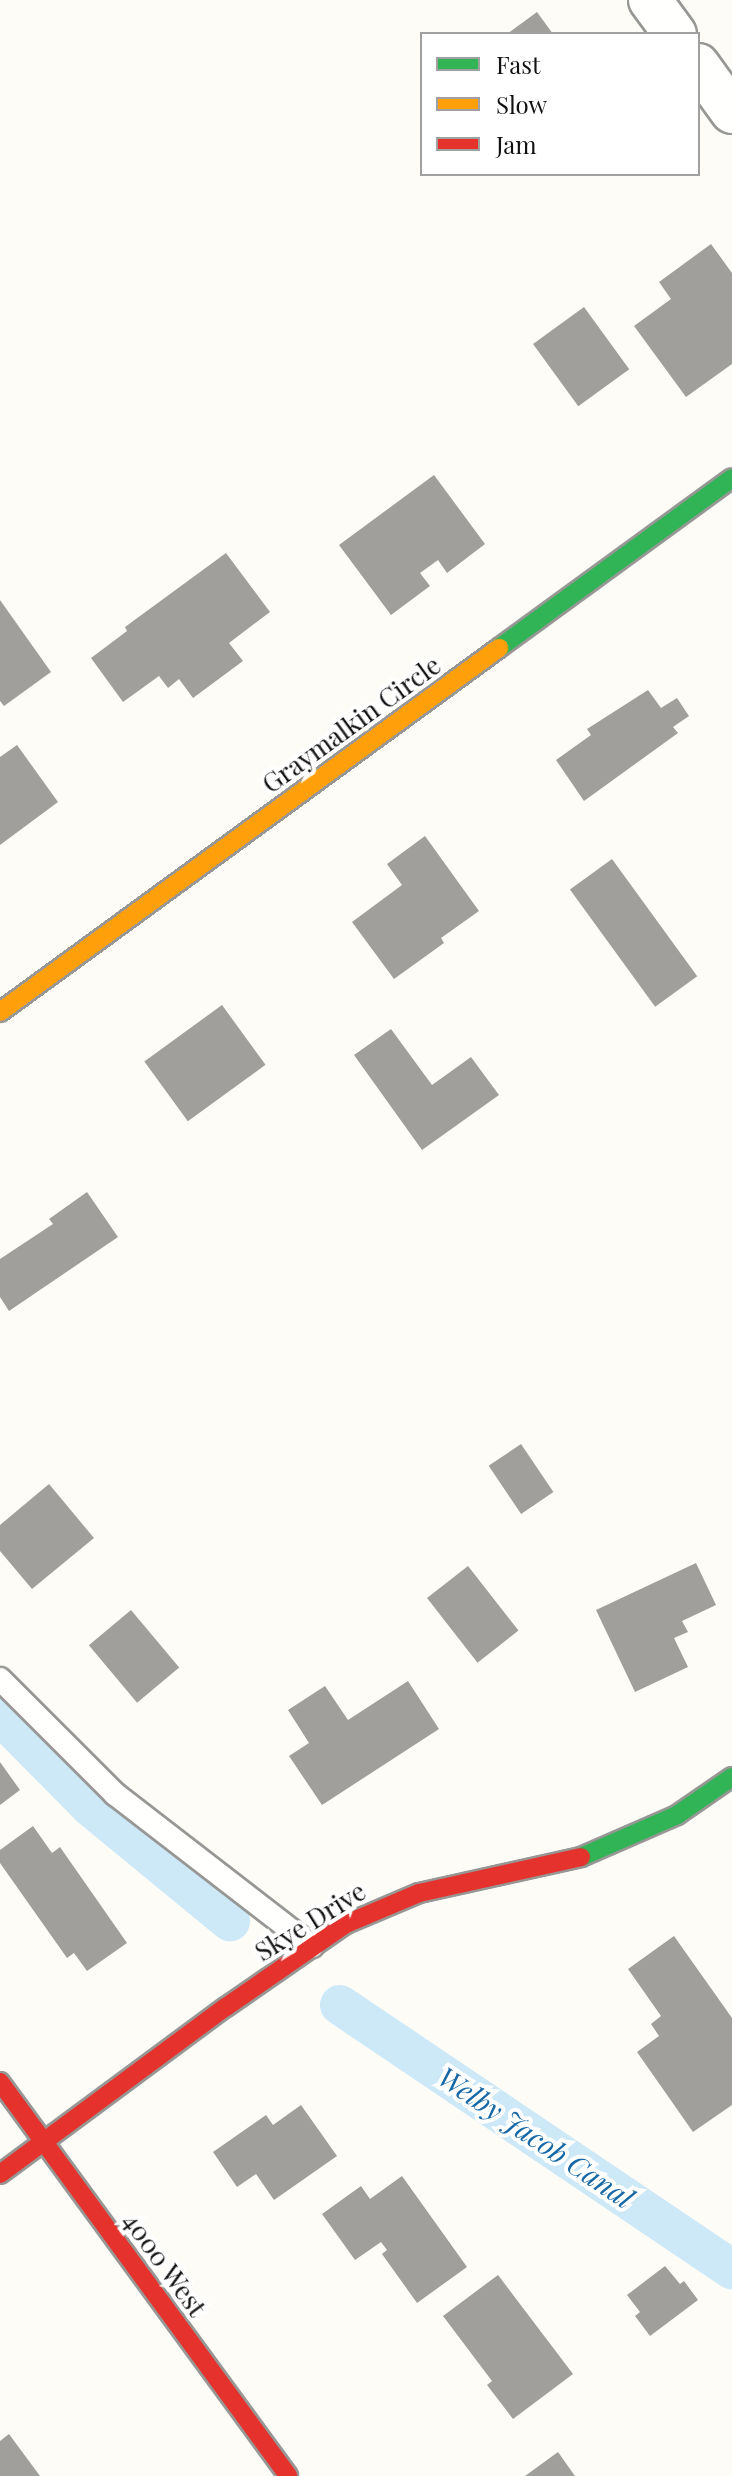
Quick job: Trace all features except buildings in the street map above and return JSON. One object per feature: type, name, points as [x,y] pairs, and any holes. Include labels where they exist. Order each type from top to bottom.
[{"type":"main road","name":"Graymalkin Circle","points":[[0,1012],[732,478]]},
{"type":"main road","name":"Skye Drive","points":[[0,2174],[312,1946],[389,1903],[450,1885],[563,1863],[638,1836],[732,1777]]},
{"type":"main road","name":"4000 West","points":[[0,2082],[288,2476]]},
{"type":"street","points":[[650,0],[674,32]]},
{"type":"street","points":[[700,68],[732,112]]},
{"type":"lane","points":[[0,1679],[115,1794],[312,1946]]},
{"type":"waterway","name":"Welby Jacob Canal","points":[[0,1715],[91,1807],[230,1921]]},
{"type":"waterway","name":"Welby Jacob Canal","points":[[340,2005],[732,2269]]},
{"type":"traffic: fast","points":[[499,648],[732,478]]},
{"type":"traffic: fast","points":[[581,1857],[677,1815],[732,1777]]},
{"type":"traffic: slow","points":[[0,1012],[499,648]]},
{"type":"traffic: jam","points":[[0,2174],[226,2007],[346,1924],[419,1893],[581,1857]]},
{"type":"traffic: jam","points":[[0,2082],[288,2476]]}]
